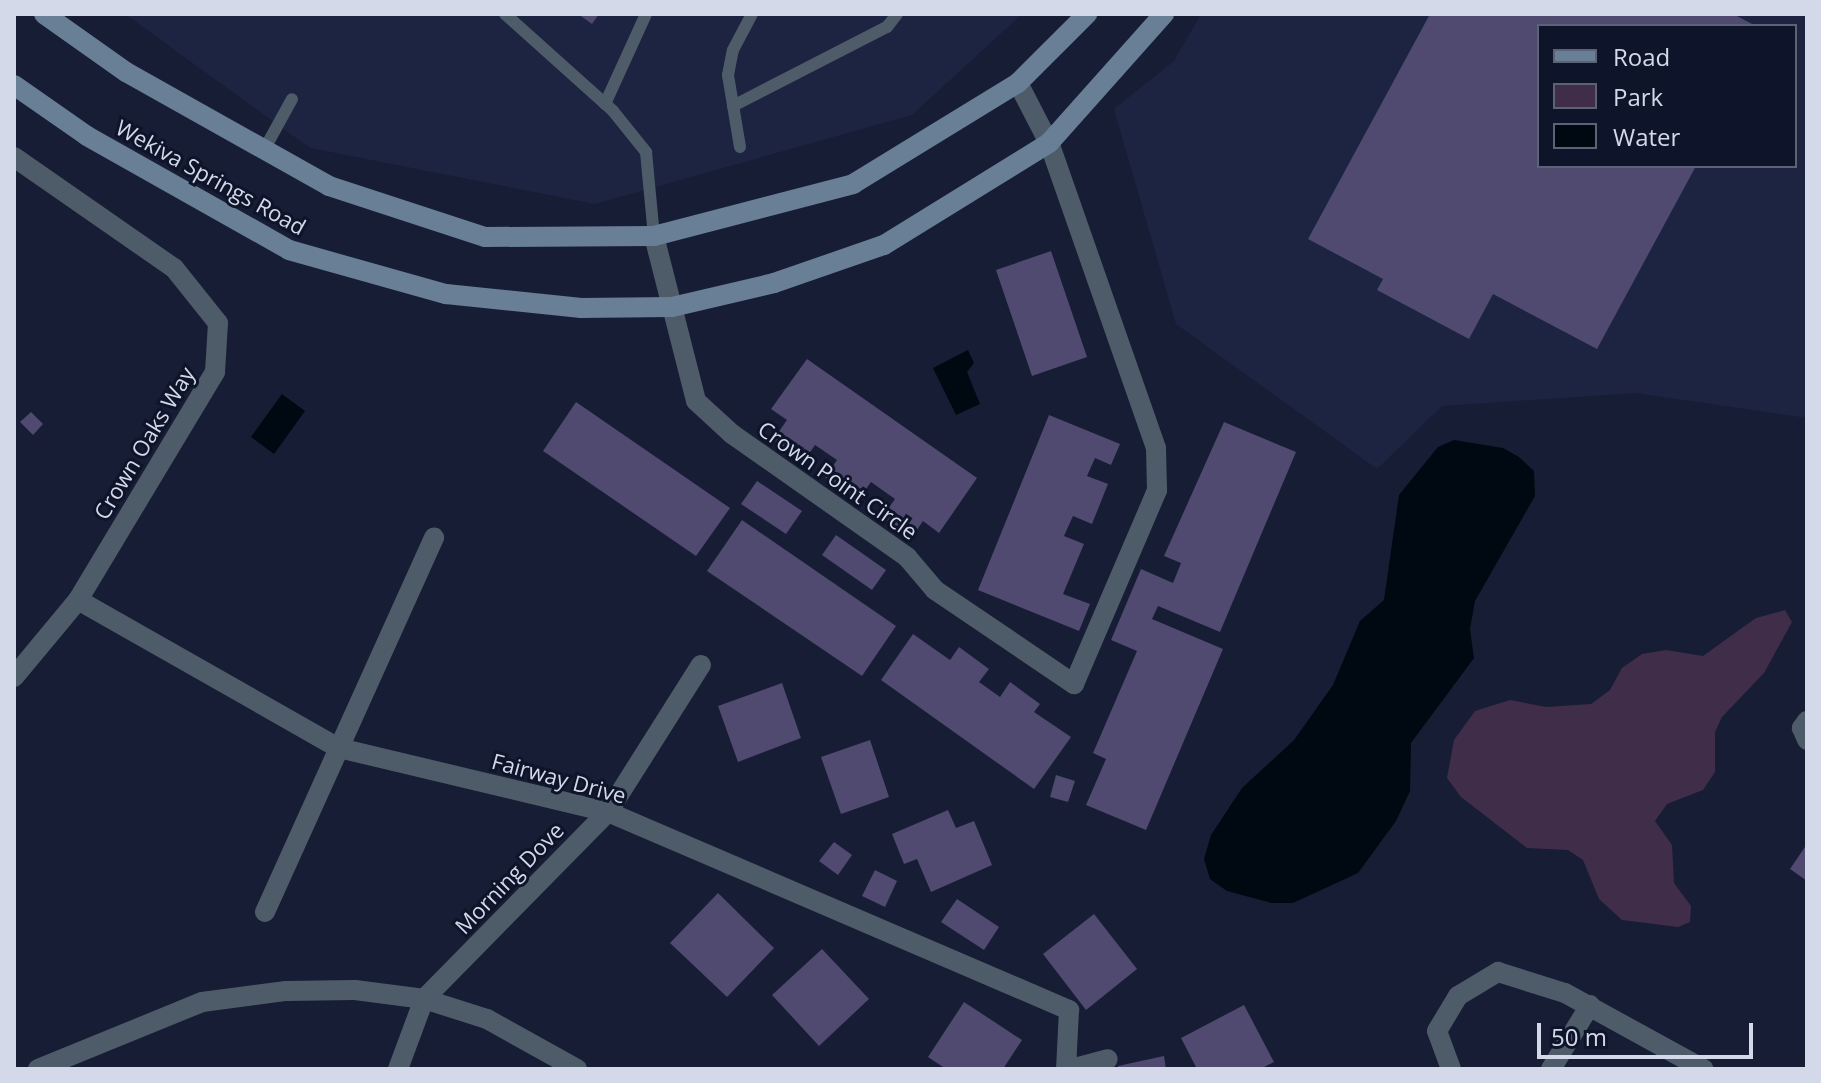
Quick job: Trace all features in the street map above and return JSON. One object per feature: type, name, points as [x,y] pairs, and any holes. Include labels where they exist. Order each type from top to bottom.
[{"type":"main road","points":[[44,14],[126,72],[329,186],[485,237],[654,236],[853,184],[1018,83],[1087,14]]},
{"type":"main road","name":"Wekiva Springs Road","points":[[14,85],[87,136],[289,250],[446,294],[581,308],[672,307],[774,283],[884,245],[1049,143],[1164,14]]},
{"type":"street","name":"Crown Point Circle","points":[[654,236],[696,401],[732,434],[907,557],[935,590],[1074,684],[1157,490],[1156,448],[1049,143],[1018,83]]},
{"type":"street","name":"Crown Oaks Way","points":[[14,157],[174,268],[218,323],[215,372],[78,600],[14,677]]},
{"type":"street","points":[[265,912],[434,537]]},
{"type":"street","name":"Fairway Drive","points":[[78,600],[339,748],[608,812],[1069,1010],[1068,1069]]},
{"type":"street","name":"Morning Dove","points":[[424,999],[608,812],[701,665]]},
{"type":"street","points":[[1807,721],[1802,728],[1807,740]]},
{"type":"street","points":[[1451,1069],[1437,1031],[1458,996],[1498,972],[1590,1005],[1703,1069]]},
{"type":"street","points":[[38,1069],[202,1002],[286,991],[355,990],[424,999],[487,1019],[577,1069]]},
{"type":"street","points":[[398,1069],[424,999]]},
{"type":"street","points":[[1551,1069],[1590,1005]]},
{"type":"street","points":[[1068,1069],[1108,1059]]},
{"type":"lane","points":[[505,14],[605,104],[646,152],[654,236]]},
{"type":"lane","points":[[605,104],[646,14]]},
{"type":"lane","points":[[740,147],[728,75],[733,50],[752,14]]},
{"type":"lane","points":[[733,106],[887,27],[897,14]]},
{"type":"lane","points":[[264,150],[292,99]]},
{"type":"shaded area","points":[[125,14],[1022,14],[912,115],[595,204],[310,148]]},
{"type":"shaded area","points":[[1201,14],[1807,14],[1807,418],[1636,393],[1442,406],[1377,469],[1176,324],[1114,109],[1174,61]]},
{"type":"green space","points":[[1785,610],[1792,622],[1764,673],[1722,717],[1715,732],[1715,772],[1703,790],[1667,804],[1655,821],[1672,845],[1674,883],[1691,906],[1690,922],[1678,927],[1622,920],[1599,899],[1583,860],[1568,850],[1527,848],[1461,797],[1447,778],[1454,740],[1475,711],[1510,700],[1546,707],[1591,704],[1610,690],[1622,668],[1642,654],[1666,650],[1703,656],[1756,618]]},
{"type":"water","points":[[968,350],[974,363],[967,372],[980,404],[956,415],[933,368]]},
{"type":"water","points":[[282,394],[305,411],[274,454],[251,437]]},
{"type":"water","points":[[1454,440],[1503,448],[1519,457],[1534,471],[1535,496],[1475,601],[1470,629],[1474,658],[1411,743],[1410,791],[1396,821],[1358,873],[1293,903],[1272,903],[1227,891],[1210,879],[1204,859],[1211,835],[1242,788],[1294,740],[1333,685],[1360,621],[1384,600],[1399,495],[1438,447]]},
{"type":"building","points":[[578,14],[599,14],[592,24]]},
{"type":"building","points":[[1430,14],[1733,14],[1752,24],[1537,24],[1537,168],[1695,168],[1597,349],[1493,294],[1469,339],[1377,290],[1383,279],[1308,239]]},
{"type":"building","points":[[1051,251],[1087,357],[1032,376],[996,270]]},
{"type":"building","points":[[807,359],[977,478],[939,533],[923,521],[912,537],[882,517],[895,499],[871,482],[858,500],[825,477],[837,460],[815,445],[804,461],[773,440],[787,420],[771,409]]},
{"type":"building","points":[[576,402],[730,508],[696,556],[543,451]]},
{"type":"building","points":[[31,412],[43,424],[33,435],[20,422]]},
{"type":"building","points":[[1049,415],[1120,444],[1111,465],[1095,458],[1087,476],[1108,484],[1092,524],[1073,516],[1064,536],[1084,544],[1063,594],[1090,604],[1079,631],[978,590]]},
{"type":"building","points":[[1224,422],[1296,452],[1220,632],[1158,606],[1152,619],[1223,649],[1146,830],[1086,805],[1106,759],[1093,753],[1137,651],[1111,640],[1141,569],[1173,583],[1181,563],[1164,556]]},
{"type":"building","points":[[757,481],[802,511],[786,534],[741,504]]},
{"type":"building","points":[[742,520],[896,626],[862,676],[707,571]]},
{"type":"building","points":[[836,535],[886,570],[872,590],[822,555]]},
{"type":"building","points":[[913,634],[950,660],[959,647],[989,669],[979,682],[1000,697],[1010,682],[1040,704],[1034,712],[1071,737],[1034,789],[881,680]]},
{"type":"building","points":[[782,683],[801,738],[738,762],[718,706]]},
{"type":"building","points":[[870,740],[889,797],[841,814],[821,757]]},
{"type":"building","points":[[1056,775],[1075,781],[1068,802],[1050,797]]},
{"type":"building","points":[[948,810],[956,828],[974,821],[992,865],[931,892],[917,859],[904,864],[892,834]]},
{"type":"building","points":[[834,842],[852,855],[838,875],[819,861]]},
{"type":"building","points":[[1807,844],[1807,881],[1790,869]]},
{"type":"building","points":[[875,870],[897,881],[885,907],[862,896]]},
{"type":"building","points":[[718,893],[774,948],[727,997],[670,943]]},
{"type":"building","points":[[957,899],[999,927],[984,950],[941,922]]},
{"type":"building","points":[[1094,914],[1137,969],[1086,1010],[1043,954]]},
{"type":"building","points":[[822,949],[869,999],[819,1046],[772,995]]},
{"type":"building","points":[[964,1002],[1022,1040],[1003,1069],[946,1069],[928,1057]]},
{"type":"building","points":[[1244,1005],[1274,1062],[1260,1069],[1197,1069],[1181,1038]]},
{"type":"building","points":[[1164,1056],[1166,1069],[1118,1069],[1118,1066]]}]
